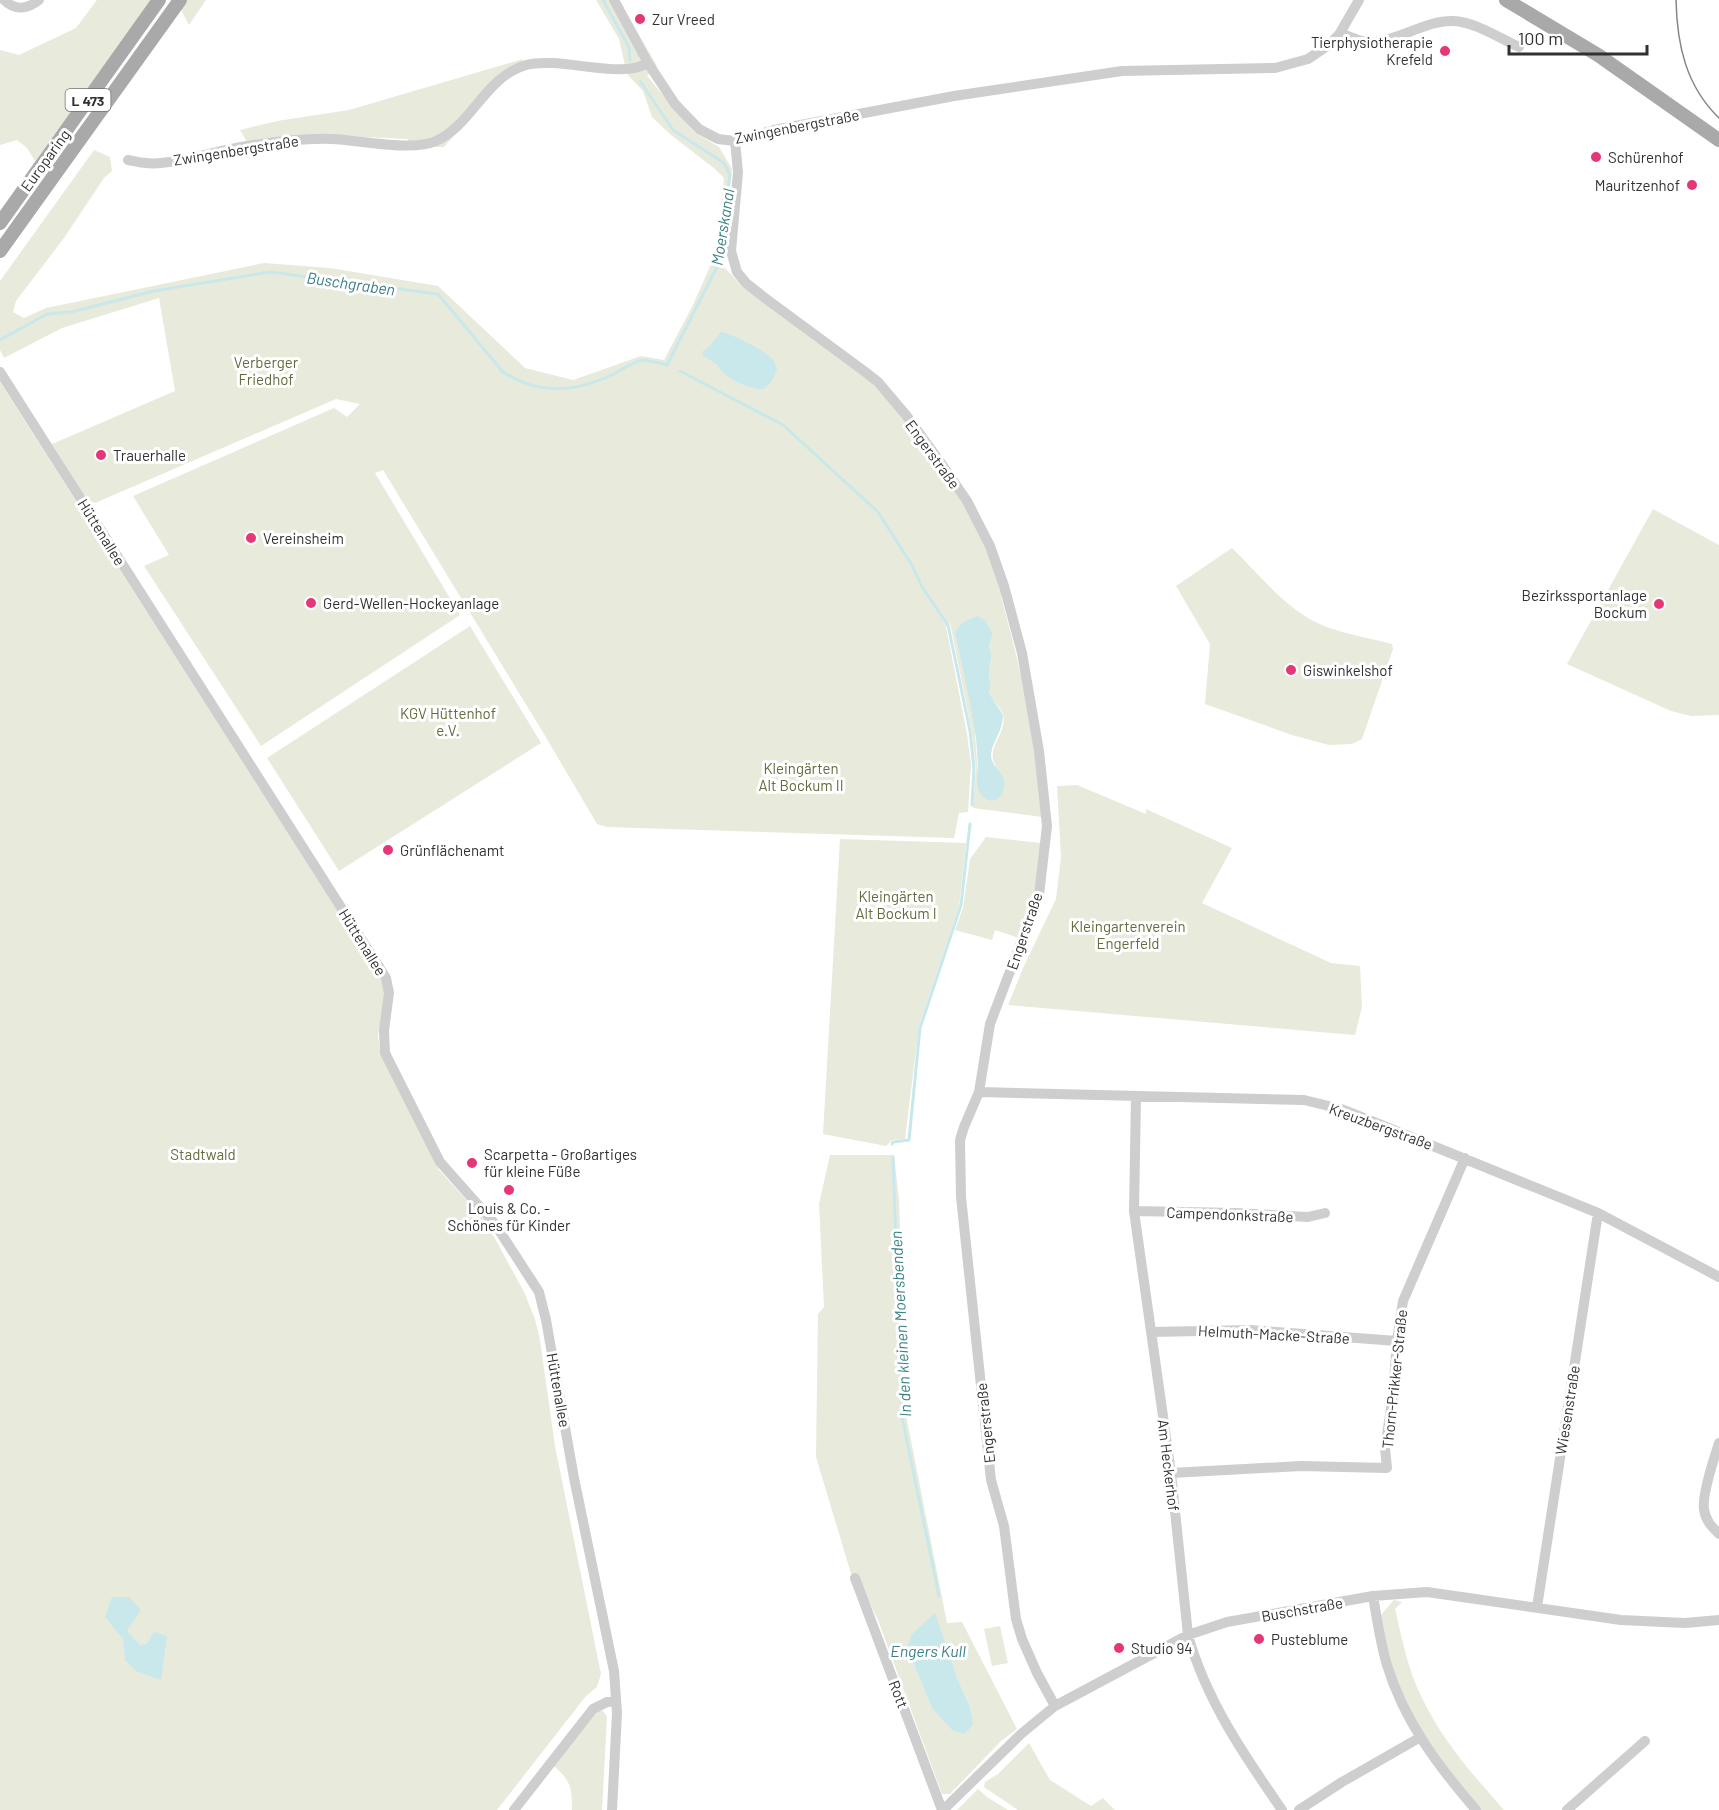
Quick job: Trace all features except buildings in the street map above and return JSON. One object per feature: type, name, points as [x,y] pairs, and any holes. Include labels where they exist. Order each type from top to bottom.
[{"type":"main road","name":"Europaring","points":[[0,223],[159,0]]},
{"type":"main road","name":"Europaring","points":[[0,251],[180,0]]},
{"type":"main road","points":[[1506,0],[1598,55],[1719,140]]},
{"type":"street","points":[[4,0],[10,6],[19,8],[29,7],[39,0]]},
{"type":"street","points":[[614,0],[648,63]]},
{"type":"street","name":"Zwingenbergstraße","points":[[128,160],[148,164],[252,145],[307,139],[406,144],[435,142],[450,132],[498,81],[525,65],[544,63],[618,69],[640,68],[648,63],[675,104],[699,129],[718,139],[735,141],[774,130],[954,96],[1122,71],[1275,68],[1308,59],[1330,44],[1341,33],[1359,0]]},
{"type":"street","points":[[1341,33],[1361,41],[1376,43],[1426,26],[1453,21],[1472,26],[1519,47]]},
{"type":"street","name":"Engerstraße","points":[[735,141],[738,172],[731,251],[737,272],[746,283],[765,298],[878,382],[906,415],[967,501],[990,546],[1004,586],[1022,653],[1042,772],[1047,838],[1039,895],[990,1024],[979,1092],[960,1140],[961,1197],[991,1480],[1004,1526],[1016,1619],[1022,1640],[1055,1706]]},
{"type":"street","name":"Hüttenallee","points":[[0,372],[386,978],[389,993],[384,1030],[386,1053],[441,1162],[495,1224],[539,1292],[614,1671],[616,1701],[612,1810]]},
{"type":"street","name":"Kreuzbergstraße","points":[[979,1092],[1304,1101],[1341,1109],[1598,1213],[1719,1277]]},
{"type":"street","name":"Am Heckerhof","points":[[1136,1096],[1134,1211],[1171,1473],[1188,1635],[1194,1658],[1212,1699],[1240,1749],[1282,1810]]},
{"type":"street","name":"Thorn-Prikker-Straße","points":[[1171,1473],[1301,1466],[1387,1468],[1385,1448],[1403,1301],[1465,1158]]},
{"type":"street","name":"Campendonkstraße","points":[[1134,1211],[1308,1217],[1325,1213]]},
{"type":"street","name":"Wiesenstraße","points":[[1537,1607],[1598,1213]]},
{"type":"street","name":"Helmuth-Macke-Straße","points":[[1151,1332],[1250,1330],[1397,1341]]},
{"type":"street","points":[[1719,1443],[1704,1509],[1708,1522],[1719,1534]]},
{"type":"street","name":"Rott","points":[[855,1578],[942,1810]]},
{"type":"street","name":"Buschstraße","points":[[942,1810],[1021,1734],[1055,1706],[1188,1635],[1227,1622],[1373,1596],[1427,1592],[1621,1620],[1685,1623],[1719,1620]]},
{"type":"street","points":[[1373,1596],[1387,1665],[1419,1738],[1476,1810]]},
{"type":"street","points":[[514,1810],[593,1709],[607,1702],[616,1701]]},
{"type":"street","points":[[1299,1810],[1342,1782],[1419,1738]]},
{"type":"street","points":[[1566,1810],[1645,1741]]},
{"type":"green space","points":[[97,0],[152,0],[35,161],[27,148],[17,140],[0,145],[0,50],[19,55],[76,28]]},
{"type":"green space","points":[[176,0],[206,0],[189,25]]},
{"type":"green space","points":[[596,0],[619,0],[657,66],[647,76],[694,132],[719,147],[732,169],[721,264],[742,286],[867,378],[933,456],[974,521],[988,550],[1003,592],[1001,597],[1022,678],[1033,733],[1042,817],[973,808],[976,768],[971,727],[950,623],[946,627],[971,764],[968,812],[959,813],[954,838],[607,827],[597,824],[383,470],[375,473],[460,615],[261,746],[144,566],[169,555],[133,496],[334,408],[347,417],[360,404],[336,399],[95,503],[87,500],[52,444],[175,391],[159,298],[62,328],[4,358],[0,350],[0,281],[94,150],[110,157],[112,171],[104,178],[64,238],[16,301],[13,312],[24,318],[46,308],[264,263],[330,268],[438,286],[525,368],[573,380],[641,356],[664,360],[693,305],[715,255],[724,178],[652,117],[643,91],[627,74],[619,39]],"holes":[[[985,620],[993,634],[989,646],[992,658],[989,670],[991,686],[989,693],[1002,711],[1004,721],[994,747],[993,759],[996,766],[978,774],[975,734]]]},
{"type":"green space","points":[[523,59],[521,71],[499,84],[444,147],[408,147],[408,139],[324,135],[247,142],[240,130],[277,121],[349,110]]},
{"type":"green space","name":"Stadtwald","points":[[0,382],[386,987],[378,1036],[380,1051],[439,1170],[485,1220],[524,1292],[535,1319],[555,1446],[601,1674],[597,1687],[586,1696],[497,1810],[0,1810]]},
{"type":"green space","name":"Bezirkssportanlage Bockum","points":[[1653,509],[1719,545],[1719,715],[1691,716],[1671,711],[1567,664]]},
{"type":"green space","points":[[1232,548],[1286,602],[1311,619],[1340,631],[1392,644],[1393,649],[1362,739],[1352,744],[1329,745],[1292,735],[1205,704],[1210,644],[1176,586]]},
{"type":"green space","name":"KGV Hüttenhof e.V.","points":[[470,626],[541,743],[339,871],[267,758]]},
{"type":"green space","name":"Kleingartenverein Engerfeld","points":[[1077,785],[1146,814],[1146,809],[1232,848],[1202,903],[1331,963],[1360,966],[1362,1007],[1355,1035],[1008,1005],[1056,899],[1061,857],[1057,786]]},
{"type":"green space","points":[[986,837],[1041,843],[1034,895],[1019,938],[995,930],[992,940],[955,930],[963,908],[970,859]]},
{"type":"green space","name":"Kleingärten Alt Bockum I","points":[[840,839],[966,843],[959,906],[919,1026],[905,1139],[892,1140],[886,1146],[823,1134]]},
{"type":"green space","points":[[830,1155],[894,1155],[899,1200],[907,1420],[947,1623],[962,1622],[1017,1729],[1001,1741],[950,1794],[942,1794],[878,1620],[856,1576],[852,1577],[816,1457],[818,1314],[824,1307],[819,1204]],"holes":[[[907,1648],[956,1675],[970,1707],[932,1708]]]},
{"type":"green space","points":[[1394,1600],[1402,1602],[1395,1609],[1413,1676],[1422,1698],[1459,1757],[1504,1810],[1481,1810],[1428,1747],[1391,1669],[1380,1616]]},
{"type":"green space","points":[[1000,1626],[1008,1663],[992,1666],[984,1629]]},
{"type":"green space","points":[[598,1711],[603,1711],[607,1717],[602,1810],[572,1810],[569,1785],[553,1765]]},
{"type":"green space","points":[[1029,1743],[1050,1780],[1091,1806],[1103,1798],[1115,1810],[1018,1810],[984,1787],[985,1782],[998,1774]]},
{"type":"green space","points":[[978,1789],[987,1797],[1008,1810],[957,1810]]},
{"type":"water","points":[[721,332],[749,343],[773,360],[777,369],[772,381],[764,389],[731,379],[718,365],[702,355]]},
{"type":"water","points":[[977,616],[985,620],[993,634],[989,646],[992,658],[989,670],[991,686],[989,693],[1003,715],[991,759],[1003,778],[1004,787],[999,797],[992,801],[984,797],[978,788],[976,736],[955,632],[962,623]]},
{"type":"water","points":[[112,1597],[129,1597],[141,1610],[127,1631],[140,1645],[147,1644],[154,1632],[167,1636],[161,1680],[136,1671],[125,1660],[123,1639],[105,1617]]},
{"type":"water","name":"Engers Kull","points":[[935,1613],[956,1675],[970,1707],[973,1724],[965,1734],[952,1730],[932,1708],[907,1648],[912,1634]]},
{"type":"waterway","name":"Moerskanal","points":[[603,0],[629,47],[630,60]]},
{"type":"waterway","name":"Buschgraben","points":[[0,340],[47,314],[71,312],[154,291],[270,272],[438,294],[503,372],[531,385],[544,388],[572,388],[600,380],[640,360],[667,365],[718,265],[730,175],[724,163],[673,130],[640,81]]},
{"type":"waterway","name":"In den kleinen Moersbenden","points":[[680,371],[783,425],[878,512],[913,567],[922,587],[948,625],[970,731],[974,768],[972,805]]},
{"type":"waterway","name":"In den kleinen Moersbenden","points":[[892,1144],[909,1140],[920,1028],[961,905],[970,824]]},
{"type":"waterway","name":"In den kleinen Moersbenden","points":[[893,1157],[902,1417],[939,1596]]},
{"type":"tram line","points":[[1676,0],[1678,33],[1685,64],[1699,92],[1719,118]]},
{"type":"place","name":"Zur Vreed","points":[[640,19]]},
{"type":"place","name":"Tierphysiotherapie Krefeld","points":[[1445,51]]},
{"type":"place","name":"Schürenhof","points":[[1596,157]]},
{"type":"place","name":"Mauritzenhof","points":[[1692,185]]},
{"type":"place","name":"Trauerhalle","points":[[101,455]]},
{"type":"place","name":"Vereinsheim","points":[[251,538]]},
{"type":"place","name":"Gerd-Wellen-Hockeyanlage","points":[[311,603]]},
{"type":"place","name":"Bezirkssportanlage Bockum","points":[[1659,604]]},
{"type":"place","name":"Giswinkelshof","points":[[1291,670]]},
{"type":"place","name":"Grünflächenamt","points":[[388,850]]},
{"type":"place","name":"Scarpetta - Großartiges für kleine Füße","points":[[472,1163]]},
{"type":"place","name":"Louis & Co. - Schönes für Kinder","points":[[509,1190]]},
{"type":"place","name":"Pusteblume","points":[[1259,1639]]},
{"type":"place","name":"Studio 94","points":[[1119,1648]]},
{"type":"park label","name":"Verberger Friedhof","points":[[266,370]]},
{"type":"park label","name":"Kleingärten Alt Bockum II","points":[[801,776]]}]
